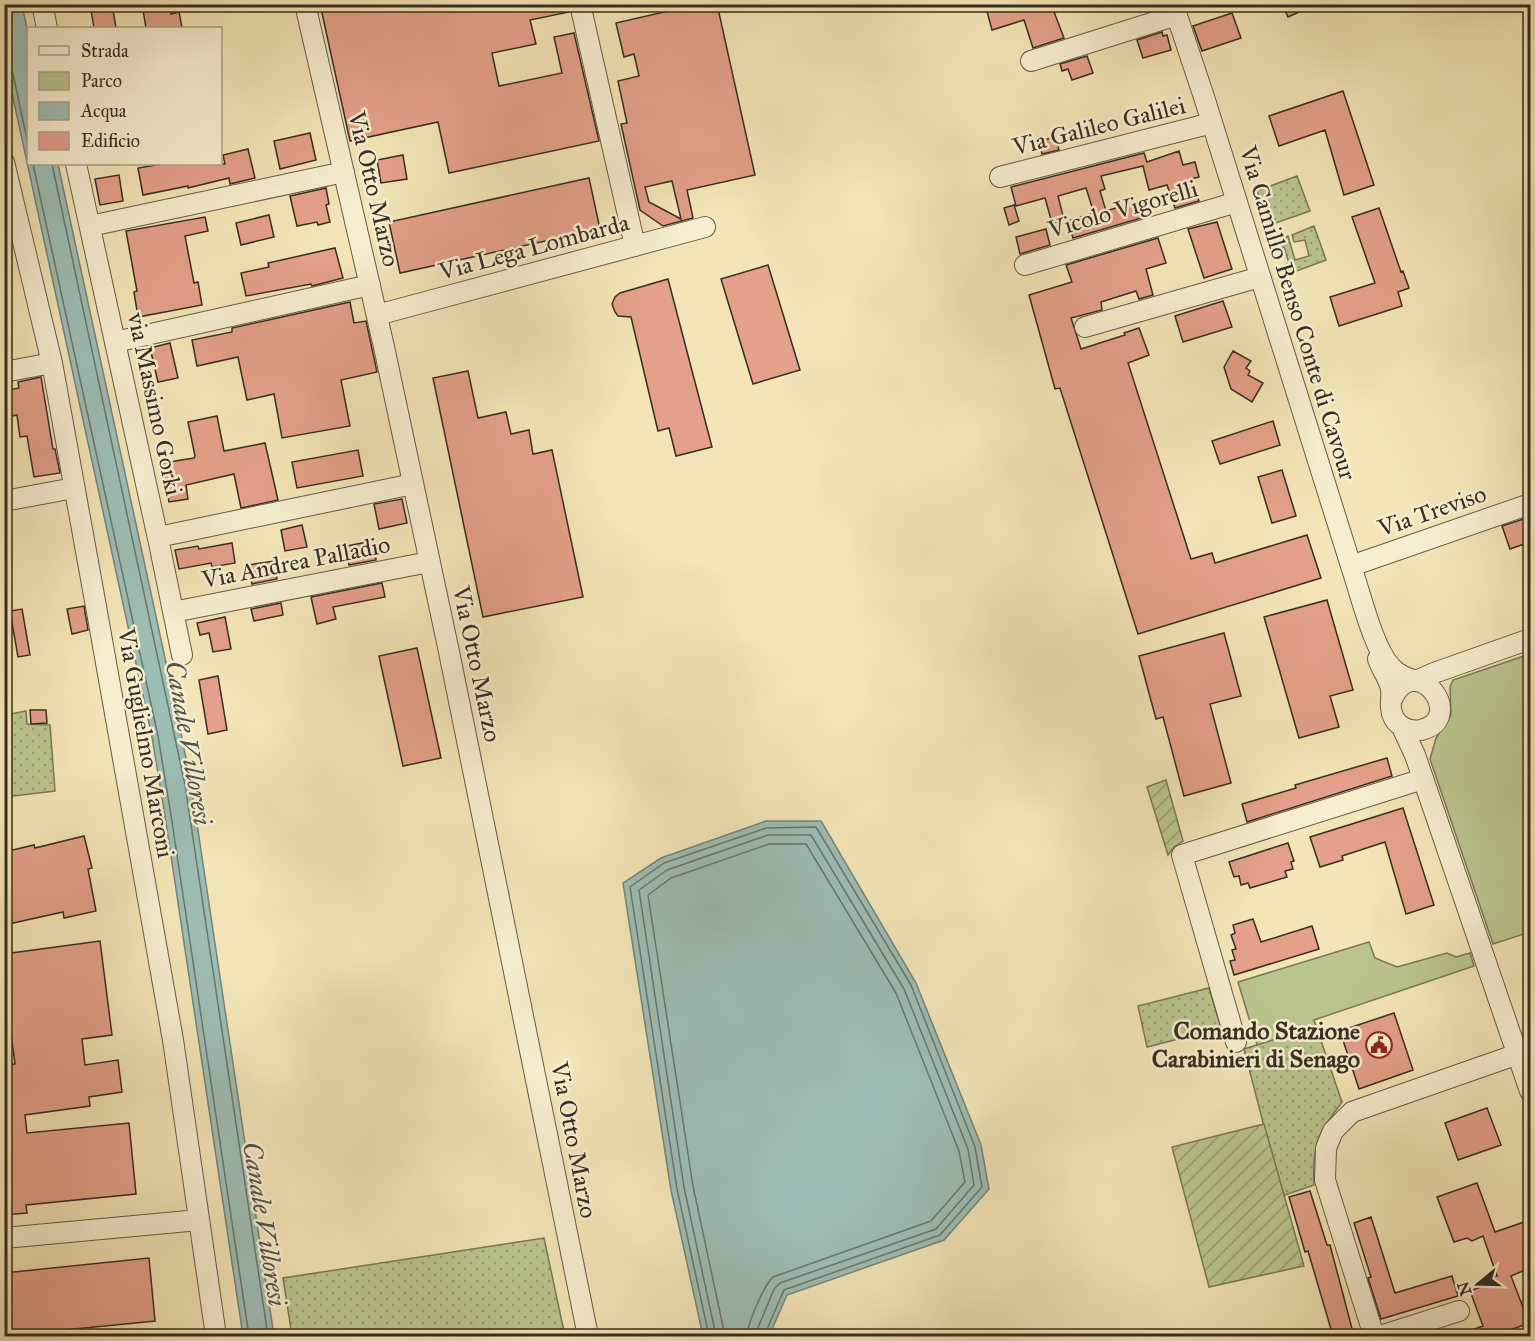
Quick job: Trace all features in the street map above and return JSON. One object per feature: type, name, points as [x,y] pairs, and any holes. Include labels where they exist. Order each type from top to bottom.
[{"type":"street","points":[[42,4],[47,27]]},
{"type":"street","name":"Via Otto Marzo","points":[[305,4],[377,315],[413,484],[588,1336]]},
{"type":"street","points":[[580,4],[635,246]]},
{"type":"street","points":[[1031,61],[1175,10]]},
{"type":"street","name":"Via Camillo Benso Conte di Cavour","points":[[1175,10],[1375,636],[1391,667],[1406,678],[1416,681]]},
{"type":"street","name":"Via Galileo Galilei","points":[[1000,177],[1212,123]]},
{"type":"street","name":"Via Guglielmo Marconi","points":[[4,162],[51,363],[74,488],[173,1040],[216,1336]]},
{"type":"street","name":"via Massimo Gorki","points":[[76,165],[182,655]]},
{"type":"street","points":[[90,226],[344,172]]},
{"type":"street","name":"Vicolo Vigorelli","points":[[1024,265],[1237,202]]},
{"type":"street","name":"Via Lega Lombarda","points":[[377,315],[705,227]]},
{"type":"street","points":[[1084,327],[1260,277]]},
{"type":"street","points":[[115,342],[370,285]]},
{"type":"street","points":[[4,372],[51,363]]},
{"type":"street","points":[[158,537],[413,484]]},
{"type":"street","points":[[4,501],[74,488]]},
{"type":"street","name":"Via Treviso","points":[[1351,566],[1530,504]]},
{"type":"street","name":"Via Andrea Palladio","points":[[173,612],[429,562]]},
{"type":"street","name":"Via Camillo Benso Conte di Cavour","points":[[1375,636],[1379,662],[1390,686],[1392,699]]},
{"type":"street","points":[[1530,639],[1401,686],[1392,699],[1390,707],[1392,715],[1402,727],[1421,773],[1530,1090]]},
{"type":"street","points":[[1421,773],[1422,745],[1437,717],[1439,701],[1448,675],[1460,664]]},
{"type":"street","points":[[1416,681],[1431,687],[1439,701]]},
{"type":"street","points":[[1402,727],[1418,731],[1432,724]]},
{"type":"street","points":[[1236,1042],[1182,855],[1421,773]]},
{"type":"street","points":[[1374,1336],[1325,1179],[1326,1148],[1333,1131],[1352,1112],[1518,1054]]},
{"type":"street","points":[[4,1238],[200,1220]]},
{"type":"street","points":[[1380,1336],[1459,1311]]},
{"type":"green space","points":[[1297,176],[1310,211],[1270,225],[1257,191]]},
{"type":"green space","points":[[1314,226],[1326,260],[1286,275],[1283,266],[1289,263],[1284,247],[1277,249],[1275,241],[1288,236],[1295,260],[1309,256],[1305,240],[1294,242],[1292,235]]},
{"type":"green space","points":[[1530,654],[1530,932],[1493,944],[1430,759],[1436,738],[1451,715],[1450,687],[1453,680]]},
{"type":"green space","points":[[26,711],[27,724],[50,725],[55,791],[5,797],[5,715]]},
{"type":"green space","points":[[1166,780],[1183,841],[1168,855],[1147,787]]},
{"type":"green space","points":[[1369,942],[1375,958],[1397,967],[1447,953],[1456,957],[1470,953],[1474,966],[1314,1020],[1316,1026],[1257,1045],[1238,982]]},
{"type":"green space","points":[[1209,988],[1221,1028],[1147,1047],[1138,1006]]},
{"type":"green space","points":[[1316,1026],[1342,1102],[1318,1140],[1314,1159],[1314,1185],[1282,1196],[1244,1049]]},
{"type":"green space","points":[[1264,1124],[1304,1266],[1209,1287],[1172,1147]]},
{"type":"green space","points":[[544,1238],[565,1336],[292,1336],[283,1278]]},
{"type":"water","name":"Canale Villoresi","points":[[4,5],[22,5],[27,28],[27,162],[5,61]]},
{"type":"water","name":"Canale Villoresi","points":[[28,165],[58,165],[178,718],[191,784],[274,1336],[243,1336],[152,737]]},
{"type":"water","points":[[766,821],[821,821],[916,983],[981,1145],[989,1189],[944,1240],[787,1295],[769,1336],[703,1336],[671,1190],[623,883],[661,858]]},
{"type":"building","points":[[90,4],[112,4],[116,27],[94,27]]},
{"type":"building","points":[[142,4],[169,4],[171,14],[179,12],[182,27],[146,27]]},
{"type":"building","points":[[320,4],[568,4],[569,12],[530,20],[536,44],[492,53],[499,86],[562,73],[554,37],[574,33],[599,141],[449,173],[438,122],[350,141]]},
{"type":"building","points":[[699,4],[717,4],[755,175],[687,190],[693,218],[663,226],[640,210],[621,124],[627,123],[618,81],[639,76],[634,54],[624,57],[616,23]],"holes":[[[672,181],[681,219],[649,202],[645,187]]]},
{"type":"building","points":[[985,4],[1051,4],[1064,38],[1033,48],[1024,20],[992,30]]},
{"type":"building","points":[[1282,4],[1317,4],[1288,17]]},
{"type":"building","points":[[1232,13],[1241,38],[1202,51],[1193,26]]},
{"type":"building","points":[[1162,32],[1163,36],[1167,35],[1171,50],[1143,58],[1137,40]]},
{"type":"building","points":[[1087,56],[1093,73],[1072,80],[1068,69],[1062,71],[1060,64]]},
{"type":"building","points":[[1343,91],[1374,185],[1344,195],[1325,130],[1279,146],[1269,116]]},
{"type":"building","points":[[310,133],[316,160],[280,169],[274,141]]},
{"type":"building","points":[[1056,137],[1059,150],[1042,154],[1039,141]]},
{"type":"building","points":[[248,149],[255,178],[230,184],[229,178],[188,188],[188,186],[143,195],[138,168],[156,165],[222,165],[225,164],[223,155]]},
{"type":"building","points":[[1179,151],[1183,165],[1195,162],[1199,177],[1191,179],[1199,201],[1175,208],[1167,185],[1149,190],[1143,166],[1101,176],[1105,189],[1100,191],[1106,211],[1143,200],[1148,216],[1073,238],[1068,221],[1094,213],[1086,188],[1058,196],[1064,220],[1052,223],[1045,198],[1016,206],[1011,187],[1144,153],[1147,162]]},
{"type":"building","points":[[403,155],[407,179],[381,183],[377,160]]},
{"type":"building","points":[[119,175],[123,201],[100,205],[95,179]]},
{"type":"building","points":[[589,178],[600,229],[400,273],[389,222]]},
{"type":"building","points":[[326,188],[329,204],[326,205],[330,222],[297,226],[290,196]]},
{"type":"building","points":[[1014,205],[1019,221],[1009,225],[1004,208]]},
{"type":"building","points":[[1379,208],[1401,272],[1403,271],[1409,288],[1398,292],[1402,306],[1339,326],[1330,297],[1375,283],[1352,217]]},
{"type":"building","points":[[269,215],[274,237],[241,245],[236,223]]},
{"type":"building","points":[[205,217],[208,231],[185,236],[194,283],[198,282],[202,305],[138,317],[134,292],[137,291],[126,231]]},
{"type":"building","points":[[1217,222],[1232,269],[1204,278],[1188,229]]},
{"type":"building","points":[[1046,229],[1050,245],[1020,254],[1016,237]]},
{"type":"building","points":[[1158,238],[1166,263],[1146,269],[1153,295],[1139,299],[1136,291],[1101,302],[1102,310],[1071,318],[1081,349],[1125,335],[1124,333],[1139,328],[1149,355],[1128,363],[1191,559],[1212,553],[1215,563],[1307,535],[1321,578],[1138,634],[1060,388],[1055,389],[1029,295],[1072,282],[1066,265]]},
{"type":"building","points":[[335,248],[343,278],[312,286],[311,284],[246,296],[241,273],[269,267],[268,263]]},
{"type":"building","points":[[768,265],[800,370],[753,384],[721,279]]},
{"type":"building","points":[[668,279],[712,447],[676,456],[669,428],[658,431],[631,317],[618,316],[612,304],[620,293]]},
{"type":"building","points":[[1223,301],[1232,327],[1183,342],[1175,316]]},
{"type":"building","points":[[350,302],[354,323],[366,321],[377,372],[341,380],[350,426],[282,438],[274,394],[247,400],[238,357],[197,366],[192,340],[232,332],[232,328]]},
{"type":"building","points":[[170,343],[178,378],[158,382],[150,348]]},
{"type":"building","points":[[1233,351],[1251,361],[1246,368],[1250,371],[1248,375],[1263,383],[1252,402],[1231,389],[1224,367]]},
{"type":"building","points":[[468,371],[478,418],[506,412],[511,434],[529,430],[533,454],[552,450],[583,597],[483,617],[433,378]]},
{"type":"building","points":[[41,377],[53,449],[55,449],[60,473],[34,477],[27,436],[20,437],[17,415],[4,418],[4,391],[19,388],[18,382]]},
{"type":"building","points":[[217,416],[224,451],[265,443],[278,500],[241,508],[234,474],[186,485],[188,499],[169,502],[162,463],[194,458],[188,422]]},
{"type":"building","points":[[1273,421],[1280,445],[1220,464],[1212,441]]},
{"type":"building","points":[[358,450],[363,476],[297,488],[292,462]]},
{"type":"building","points":[[1282,470],[1296,516],[1272,523],[1258,477]]},
{"type":"building","points":[[402,499],[407,523],[379,529],[374,504]]},
{"type":"building","points":[[1530,517],[1530,542],[1510,549],[1502,526]]},
{"type":"building","points":[[302,525],[307,547],[285,551],[281,530]]},
{"type":"building","points":[[373,541],[376,560],[349,565],[346,546]]},
{"type":"building","points":[[232,543],[235,563],[212,567],[211,563],[179,569],[175,550],[198,546],[199,549]]},
{"type":"building","points":[[274,561],[277,579],[252,584],[248,565]]},
{"type":"building","points":[[382,583],[385,597],[333,607],[336,619],[317,624],[311,597]]},
{"type":"building","points":[[1327,600],[1353,690],[1330,696],[1339,727],[1299,738],[1264,617]]},
{"type":"building","points":[[281,603],[283,615],[254,621],[251,609]]},
{"type":"building","points":[[84,606],[88,630],[72,634],[67,609]]},
{"type":"building","points":[[22,609],[30,655],[18,657],[10,611]]},
{"type":"building","points":[[225,617],[231,649],[213,652],[209,633],[200,635],[197,623]]},
{"type":"building","points":[[1224,633],[1241,696],[1210,704],[1231,783],[1184,796],[1163,717],[1156,719],[1139,656]]},
{"type":"building","points":[[417,648],[441,758],[403,766],[379,656]]},
{"type":"building","points":[[218,676],[227,730],[208,734],[199,680]]},
{"type":"building","points":[[30,710],[46,710],[47,723],[31,724]]},
{"type":"building","points":[[1387,758],[1392,776],[1247,822],[1242,804],[1296,788],[1295,785]]},
{"type":"building","points":[[1403,808],[1434,905],[1406,914],[1385,842],[1342,856],[1343,860],[1320,867],[1310,837]]},
{"type":"building","points":[[84,836],[92,868],[88,869],[96,911],[64,918],[63,912],[4,925],[4,852],[34,845],[35,848]]},
{"type":"building","points":[[1288,843],[1294,861],[1291,862],[1293,869],[1285,871],[1287,877],[1250,888],[1248,883],[1241,885],[1239,876],[1234,877],[1229,862]]},
{"type":"building","points":[[1253,919],[1261,942],[1312,926],[1319,949],[1234,975],[1230,961],[1235,960],[1232,950],[1236,949],[1231,935],[1235,933],[1233,925]]},
{"type":"building","points":[[100,941],[112,1035],[82,1039],[85,1065],[118,1060],[122,1092],[89,1097],[90,1106],[25,1115],[27,1133],[129,1123],[136,1194],[26,1205],[27,1213],[4,1215],[4,1066],[15,1064],[4,983],[4,954]]},
{"type":"building","points":[[1394,1013],[1413,1070],[1359,1089],[1340,1031]]},
{"type":"building","points":[[1487,1108],[1501,1145],[1458,1160],[1445,1123]]},
{"type":"building","points":[[1477,1183],[1495,1232],[1527,1221],[1530,1230],[1530,1268],[1511,1276],[1529,1323],[1494,1336],[1457,1336],[1483,1326],[1470,1291],[1486,1285],[1489,1278],[1497,1276],[1483,1236],[1472,1241],[1467,1238],[1454,1242],[1437,1197]]},
{"type":"building","points":[[1310,1191],[1327,1245],[1330,1245],[1354,1336],[1333,1336],[1308,1251],[1305,1252],[1289,1197]]},
{"type":"building","points":[[1371,1217],[1395,1293],[1452,1276],[1458,1296],[1381,1319],[1354,1223]]},
{"type":"building","points":[[149,1258],[155,1321],[4,1336],[4,1273]]},
{"type":"place","name":"Comando Stazione Carabinieri di Senago","points":[[1379,1045]]}]
